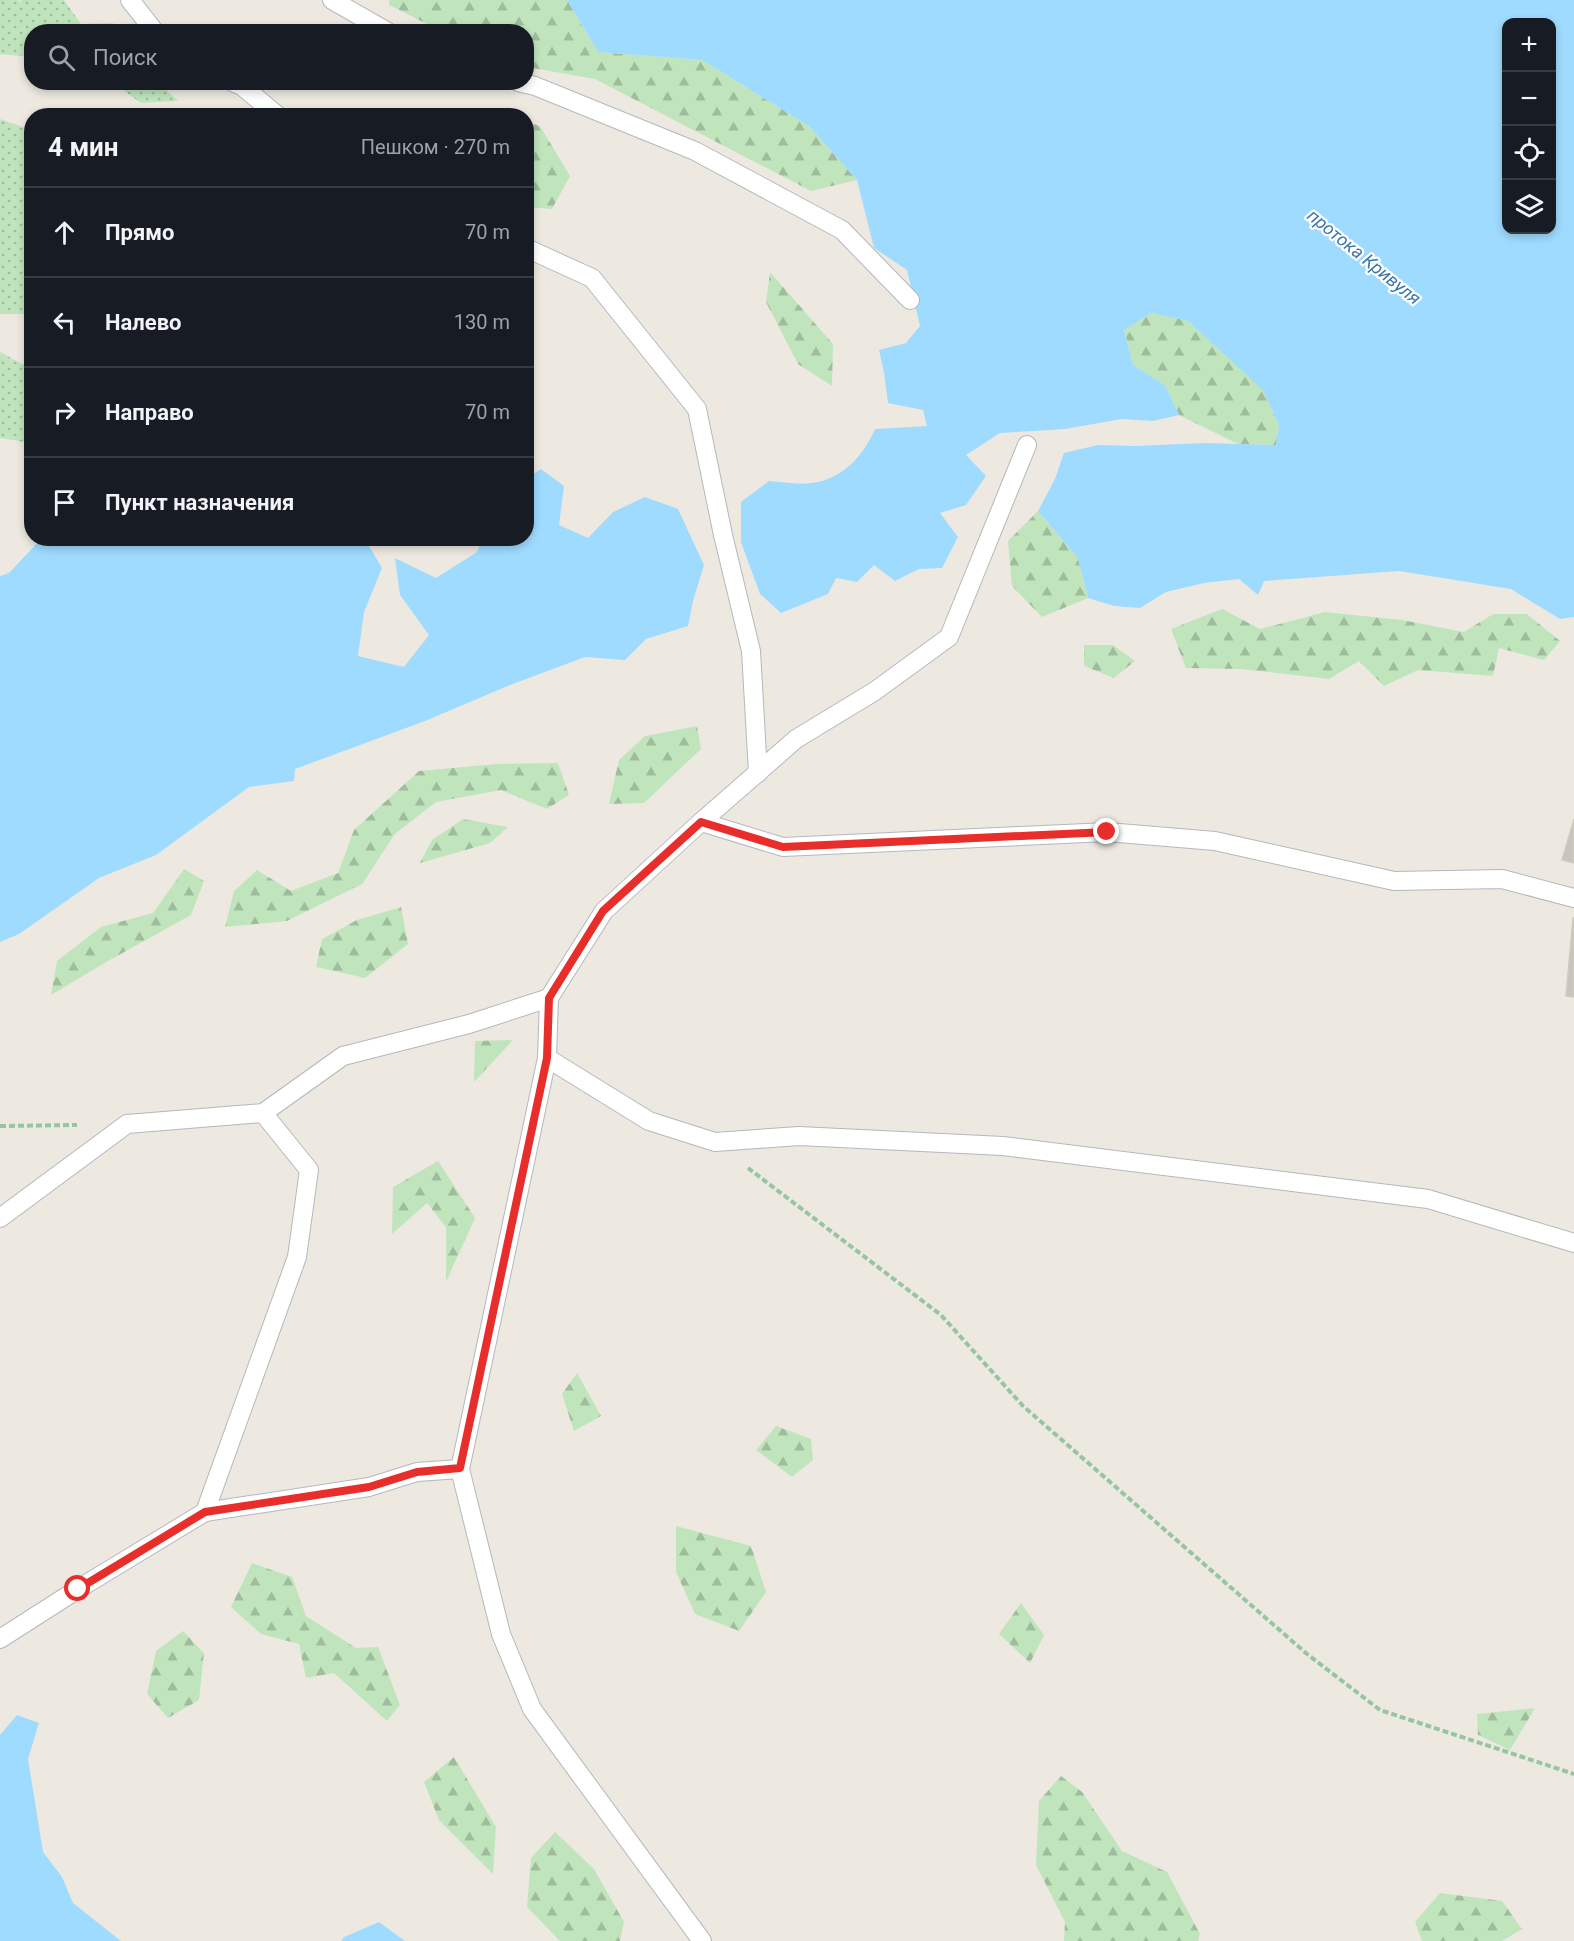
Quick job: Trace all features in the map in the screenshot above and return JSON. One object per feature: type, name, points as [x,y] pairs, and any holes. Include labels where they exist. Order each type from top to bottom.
[{"type":"lane","points":[[130,0],[149,24]]},
{"type":"lane","points":[[332,0],[374,24]]},
{"type":"lane","points":[[534,86],[695,151],[842,230],[910,300]]},
{"type":"lane","points":[[247,90],[268,108]]},
{"type":"lane","points":[[534,252],[592,278],[696,409],[750,651],[758,773]]},
{"type":"lane","points":[[702,1941],[532,1709],[501,1634],[460,1468],[547,1058],[549,998],[603,911],[701,822],[796,740],[875,691],[948,637],[1027,445]]},
{"type":"lane","points":[[701,822],[783,847],[1107,832],[1215,841],[1394,881],[1502,879],[1574,898]]},
{"type":"lane","points":[[0,1218],[127,1124],[263,1113],[343,1056],[469,1024],[549,998]]},
{"type":"lane","points":[[547,1058],[649,1120],[714,1142],[799,1136],[1003,1146],[1428,1199],[1574,1243]]},
{"type":"lane","points":[[205,1512],[297,1257],[309,1170],[263,1113]]},
{"type":"lane","points":[[0,1639],[205,1512],[369,1487],[417,1472],[460,1468]]},
{"type":"path","points":[[0,1126],[81,1125]]},
{"type":"path","points":[[714,1142],[941,1315],[1023,1406],[1298,1646],[1380,1710],[1574,1774]]},
{"type":"green space","points":[[0,0],[21,2],[21,0],[64,0],[81,24],[24,24],[24,56],[0,54]]},
{"type":"green space","points":[[389,0],[567,0],[598,52],[702,60],[809,126],[857,180],[811,191],[595,79],[534,68],[534,24],[427,24],[389,5]]},
{"type":"green space","points":[[123,90],[166,90],[178,101],[141,103]]},
{"type":"green space","points":[[0,119],[24,128],[24,314],[0,314]]},
{"type":"green space","points":[[534,124],[540,126],[570,176],[552,209],[534,208]]},
{"type":"green space","points":[[770,272],[833,344],[832,386],[798,364],[766,302]]},
{"type":"green space","points":[[1151,313],[1188,321],[1264,390],[1279,425],[1276,445],[1238,444],[1179,415],[1165,385],[1133,365],[1124,329]]},
{"type":"green space","points":[[0,352],[24,365],[24,442],[0,438]]},
{"type":"green space","points":[[1038,511],[1078,558],[1088,598],[1042,617],[1012,586],[1008,541]]},
{"type":"green space","points":[[1222,609],[1260,629],[1325,612],[1402,620],[1464,632],[1493,614],[1527,614],[1560,641],[1544,660],[1499,648],[1493,676],[1418,670],[1384,686],[1359,661],[1329,679],[1240,669],[1186,668],[1171,629]]},
{"type":"green space","points":[[1084,645],[1113,645],[1135,661],[1114,678],[1084,666]]},
{"type":"green space","points":[[697,726],[701,749],[644,803],[609,804],[619,760],[645,736]]},
{"type":"green space","points":[[558,763],[569,795],[547,809],[501,790],[436,802],[395,834],[362,884],[287,921],[225,927],[234,891],[257,870],[291,891],[338,873],[354,830],[419,771],[497,764]]},
{"type":"green space","points":[[463,819],[508,827],[490,843],[420,863],[432,840]]},
{"type":"green space","points":[[184,869],[204,881],[191,915],[51,995],[57,961],[101,927],[153,913]]},
{"type":"green space","points":[[401,907],[408,944],[365,978],[316,967],[322,939],[357,920]]},
{"type":"green space","points":[[513,1040],[474,1082],[475,1041]]},
{"type":"green space","points":[[438,1161],[475,1218],[446,1282],[446,1227],[427,1203],[392,1234],[393,1187]]},
{"type":"green space","points":[[577,1373],[601,1416],[574,1431],[562,1394]]},
{"type":"green space","points":[[776,1426],[811,1439],[813,1460],[792,1477],[756,1450]]},
{"type":"green space","points":[[676,1526],[751,1546],[766,1592],[739,1631],[695,1614],[676,1572]]},
{"type":"green space","points":[[252,1563],[292,1577],[306,1616],[356,1648],[378,1647],[400,1705],[387,1721],[334,1673],[306,1678],[299,1644],[261,1634],[231,1607]]},
{"type":"green space","points":[[1021,1603],[1044,1635],[1030,1663],[999,1634]]},
{"type":"green space","points":[[183,1631],[204,1653],[199,1700],[168,1718],[147,1694],[156,1651]]},
{"type":"green space","points":[[1535,1708],[1510,1750],[1478,1735],[1477,1714]]},
{"type":"green space","points":[[454,1757],[496,1827],[493,1874],[439,1820],[424,1782]]},
{"type":"green space","points":[[1061,1776],[1082,1792],[1122,1851],[1167,1872],[1200,1934],[1198,1941],[1064,1941],[1065,1922],[1036,1865],[1039,1801]]},
{"type":"green space","points":[[555,1832],[594,1869],[624,1922],[620,1941],[560,1941],[527,1907],[531,1858]]},
{"type":"green space","points":[[1440,1893],[1502,1901],[1522,1929],[1502,1941],[1422,1941],[1415,1922]]},
{"type":"water","name":"протока Кривуля","points":[[567,0],[1574,0],[1574,617],[1560,619],[1511,589],[1399,571],[1264,581],[1258,595],[1239,579],[1204,583],[1166,592],[1140,608],[1114,606],[1088,598],[1078,558],[1038,511],[1055,479],[1064,453],[1098,445],[1203,443],[1276,445],[1279,425],[1263,390],[1188,321],[1151,313],[1124,330],[1133,365],[1165,385],[1179,415],[1153,421],[1122,419],[1065,429],[1000,433],[966,455],[986,476],[966,505],[940,513],[958,537],[942,568],[919,569],[895,581],[874,565],[857,582],[836,578],[828,594],[781,613],[760,594],[741,542],[741,502],[769,481],[806,484],[822,481],[842,472],[858,457],[875,429],[927,426],[923,410],[888,403],[879,350],[906,343],[920,326],[907,270],[874,248],[857,180],[809,126],[702,60],[598,52]]},
{"type":"water","points":[[541,469],[564,486],[559,525],[588,538],[613,512],[645,497],[678,509],[704,565],[688,626],[646,639],[625,660],[585,657],[510,685],[425,721],[295,769],[294,781],[249,787],[156,855],[99,878],[19,934],[0,942],[0,576],[9,573],[34,546],[369,546],[382,568],[364,612],[358,656],[404,667],[429,635],[400,595],[395,558],[436,578],[477,552],[479,546],[534,546],[534,474]]},
{"type":"water","points":[[17,1715],[39,1723],[28,1759],[43,1852],[62,1877],[73,1903],[121,1941],[0,1941],[0,1735]]},
{"type":"water","points":[[379,1922],[405,1941],[341,1941],[344,1937]]},
{"type":"building","points":[[1574,819],[1574,863],[1562,860]]},
{"type":"building","points":[[1574,918],[1574,997],[1566,996]]},
{"type":"route","points":[[78,1589],[205,1512],[369,1487],[417,1472],[460,1468],[547,1058],[549,998],[603,911],[701,822],[783,847],[1107,832]]}]
